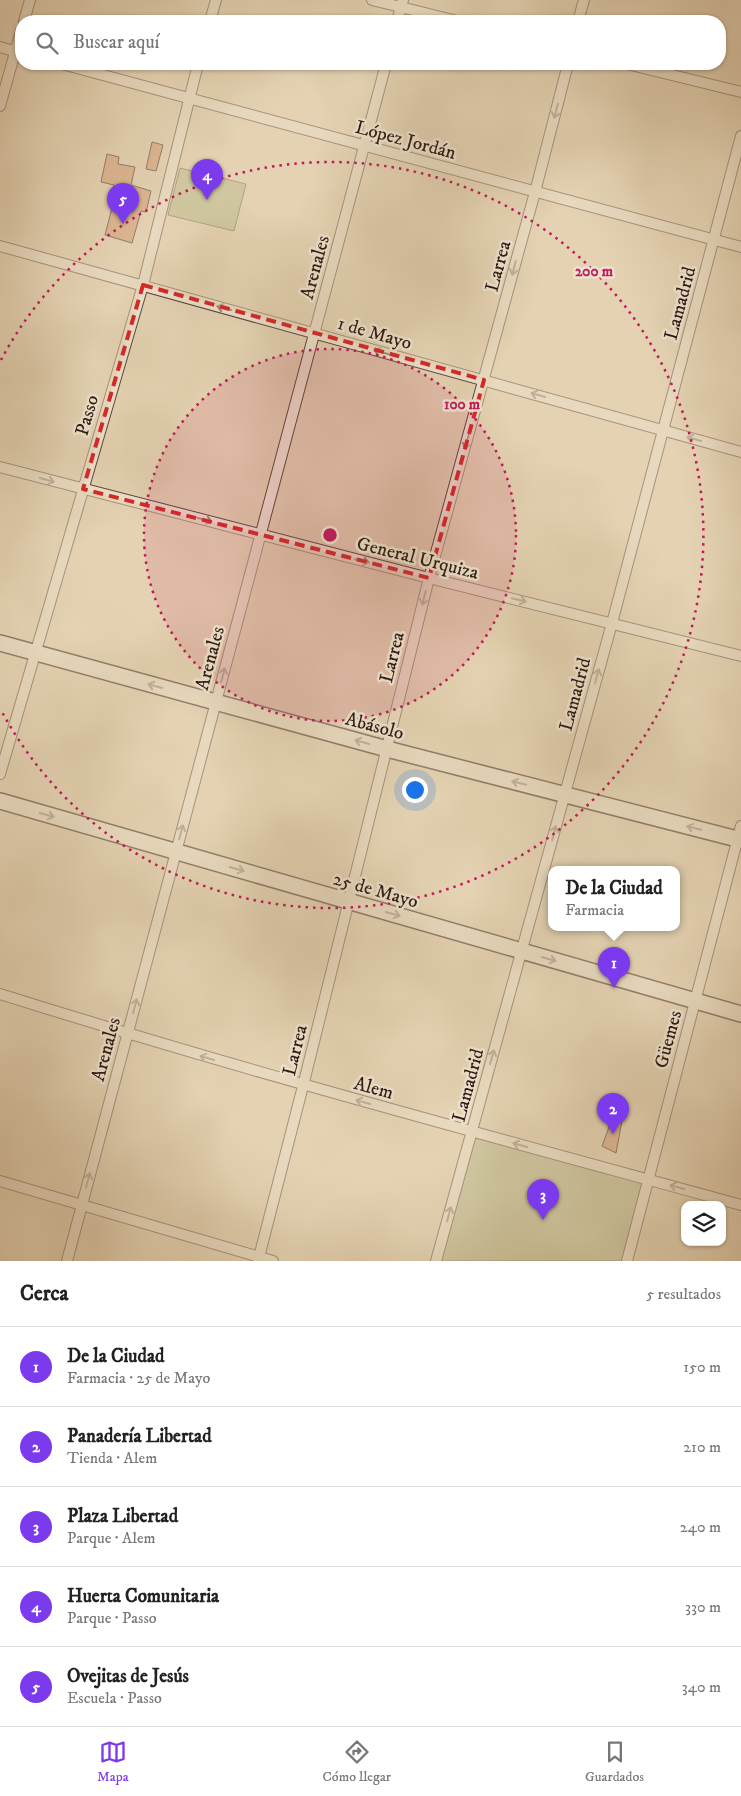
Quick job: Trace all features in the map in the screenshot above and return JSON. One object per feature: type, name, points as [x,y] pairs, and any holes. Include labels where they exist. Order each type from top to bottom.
[{"type":"street","points":[[26,15],[30,0]]},
{"type":"street","points":[[212,15],[216,0]]},
{"type":"street","points":[[372,0],[402,4],[438,15]]},
{"type":"street","points":[[580,15],[584,0]]},
{"type":"street","points":[[0,47],[15,51]]},
{"type":"street","points":[[0,106],[15,61]]},
{"type":"street","name":"López Jordán","points":[[84,70],[741,247]]},
{"type":"street","name":"Passo","points":[[0,774],[142,285],[196,70]]},
{"type":"street","name":"Arenales","points":[[67,1261],[384,70]]},
{"type":"street","name":"Larrea","points":[[258,1259],[303,1086],[429,578],[535,192],[566,70]]},
{"type":"street","points":[[651,70],[741,92]]},
{"type":"street","name":"Lamadrid","points":[[436,1261],[612,623],[741,136]]},
{"type":"street","name":"1 de Mayo","points":[[0,246],[741,452]]},
{"type":"street","name":"General Urquiza","points":[[0,467],[260,535],[741,656]]},
{"type":"street","name":"Abásolo","points":[[0,643],[387,749],[565,795],[740,835]]},
{"type":"street","name":"25 de Mayo","points":[[0,801],[741,1014]]},
{"type":"street","name":"Güemes","points":[[627,1261],[740,835]]},
{"type":"street","name":"Alem","points":[[0,994],[303,1086],[741,1205]]},
{"type":"street","points":[[0,1181],[258,1259],[273,1261]]},
{"type":"highlighted area","points":[[143,285],[484,380],[429,578],[83,489]]},
{"type":"green space","points":[[180,168],[246,184],[234,231],[168,215]]},
{"type":"green space","points":[[472,1131],[649,1180],[627,1261],[436,1261]]},
{"type":"building","points":[[152,142],[163,145],[156,171],[146,169]]},
{"type":"building","points":[[107,154],[119,157],[118,164],[135,167],[131,185],[151,191],[146,212],[141,211],[132,243],[105,235],[113,204],[110,203],[114,185],[101,182]]},
{"type":"building","points":[[612,1119],[622,1121],[616,1153],[602,1146]]},
{"type":"place","name":"Huerta Comunitaria","points":[[207,200]]},
{"type":"place","name":"Ovejitas de Jesús","points":[[123,224]]},
{"type":"place","name":"De la Ciudad","points":[[614,988]]},
{"type":"place","name":"Panadería Libertad","points":[[613,1134]]},
{"type":"place","name":"Plaza Libertad","points":[[543,1220]]}]
